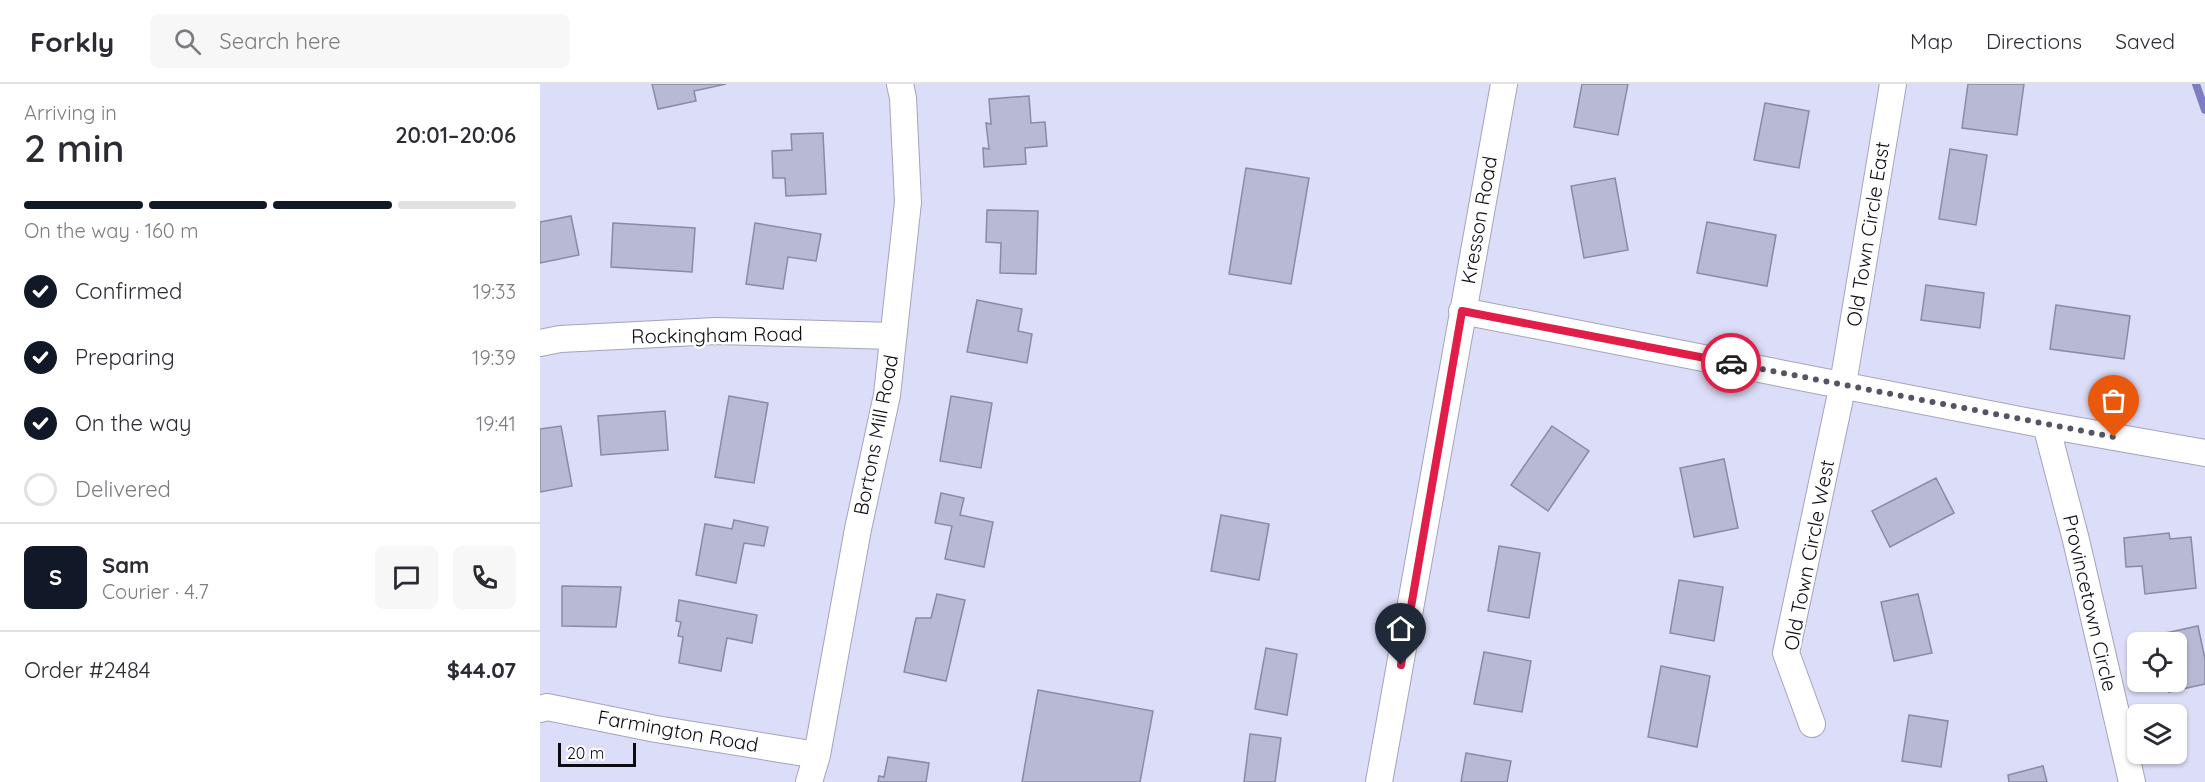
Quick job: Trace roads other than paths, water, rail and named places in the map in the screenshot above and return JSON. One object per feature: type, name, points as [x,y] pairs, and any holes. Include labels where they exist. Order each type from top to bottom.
[{"type":"street","name":"Bortons Mill Road","points":[[809,782],[817,755],[858,529],[887,395],[908,202],[903,98],[900,84]]},
{"type":"street","name":"Kresson Road","points":[[1379,782],[1504,84]]},
{"type":"street","name":"Old Town Circle East","points":[[1843,384],[1893,84]]},
{"type":"street","points":[[1462,311],[1843,384],[2046,426],[2205,453]]},
{"type":"street","name":"Rockingham Road","points":[[540,343],[560,339],[716,331],[894,336]]},
{"type":"street","name":"Old Town Circle West","points":[[1812,724],[1786,653],[1843,384]]},
{"type":"street","name":"Provincetown Circle","points":[[2046,426],[2076,540],[2132,782]]},
{"type":"street","name":"Farmington Road","points":[[540,709],[547,707],[656,729],[817,755]]},
{"type":"waterway","points":[[2196,84],[2205,110]]}]
